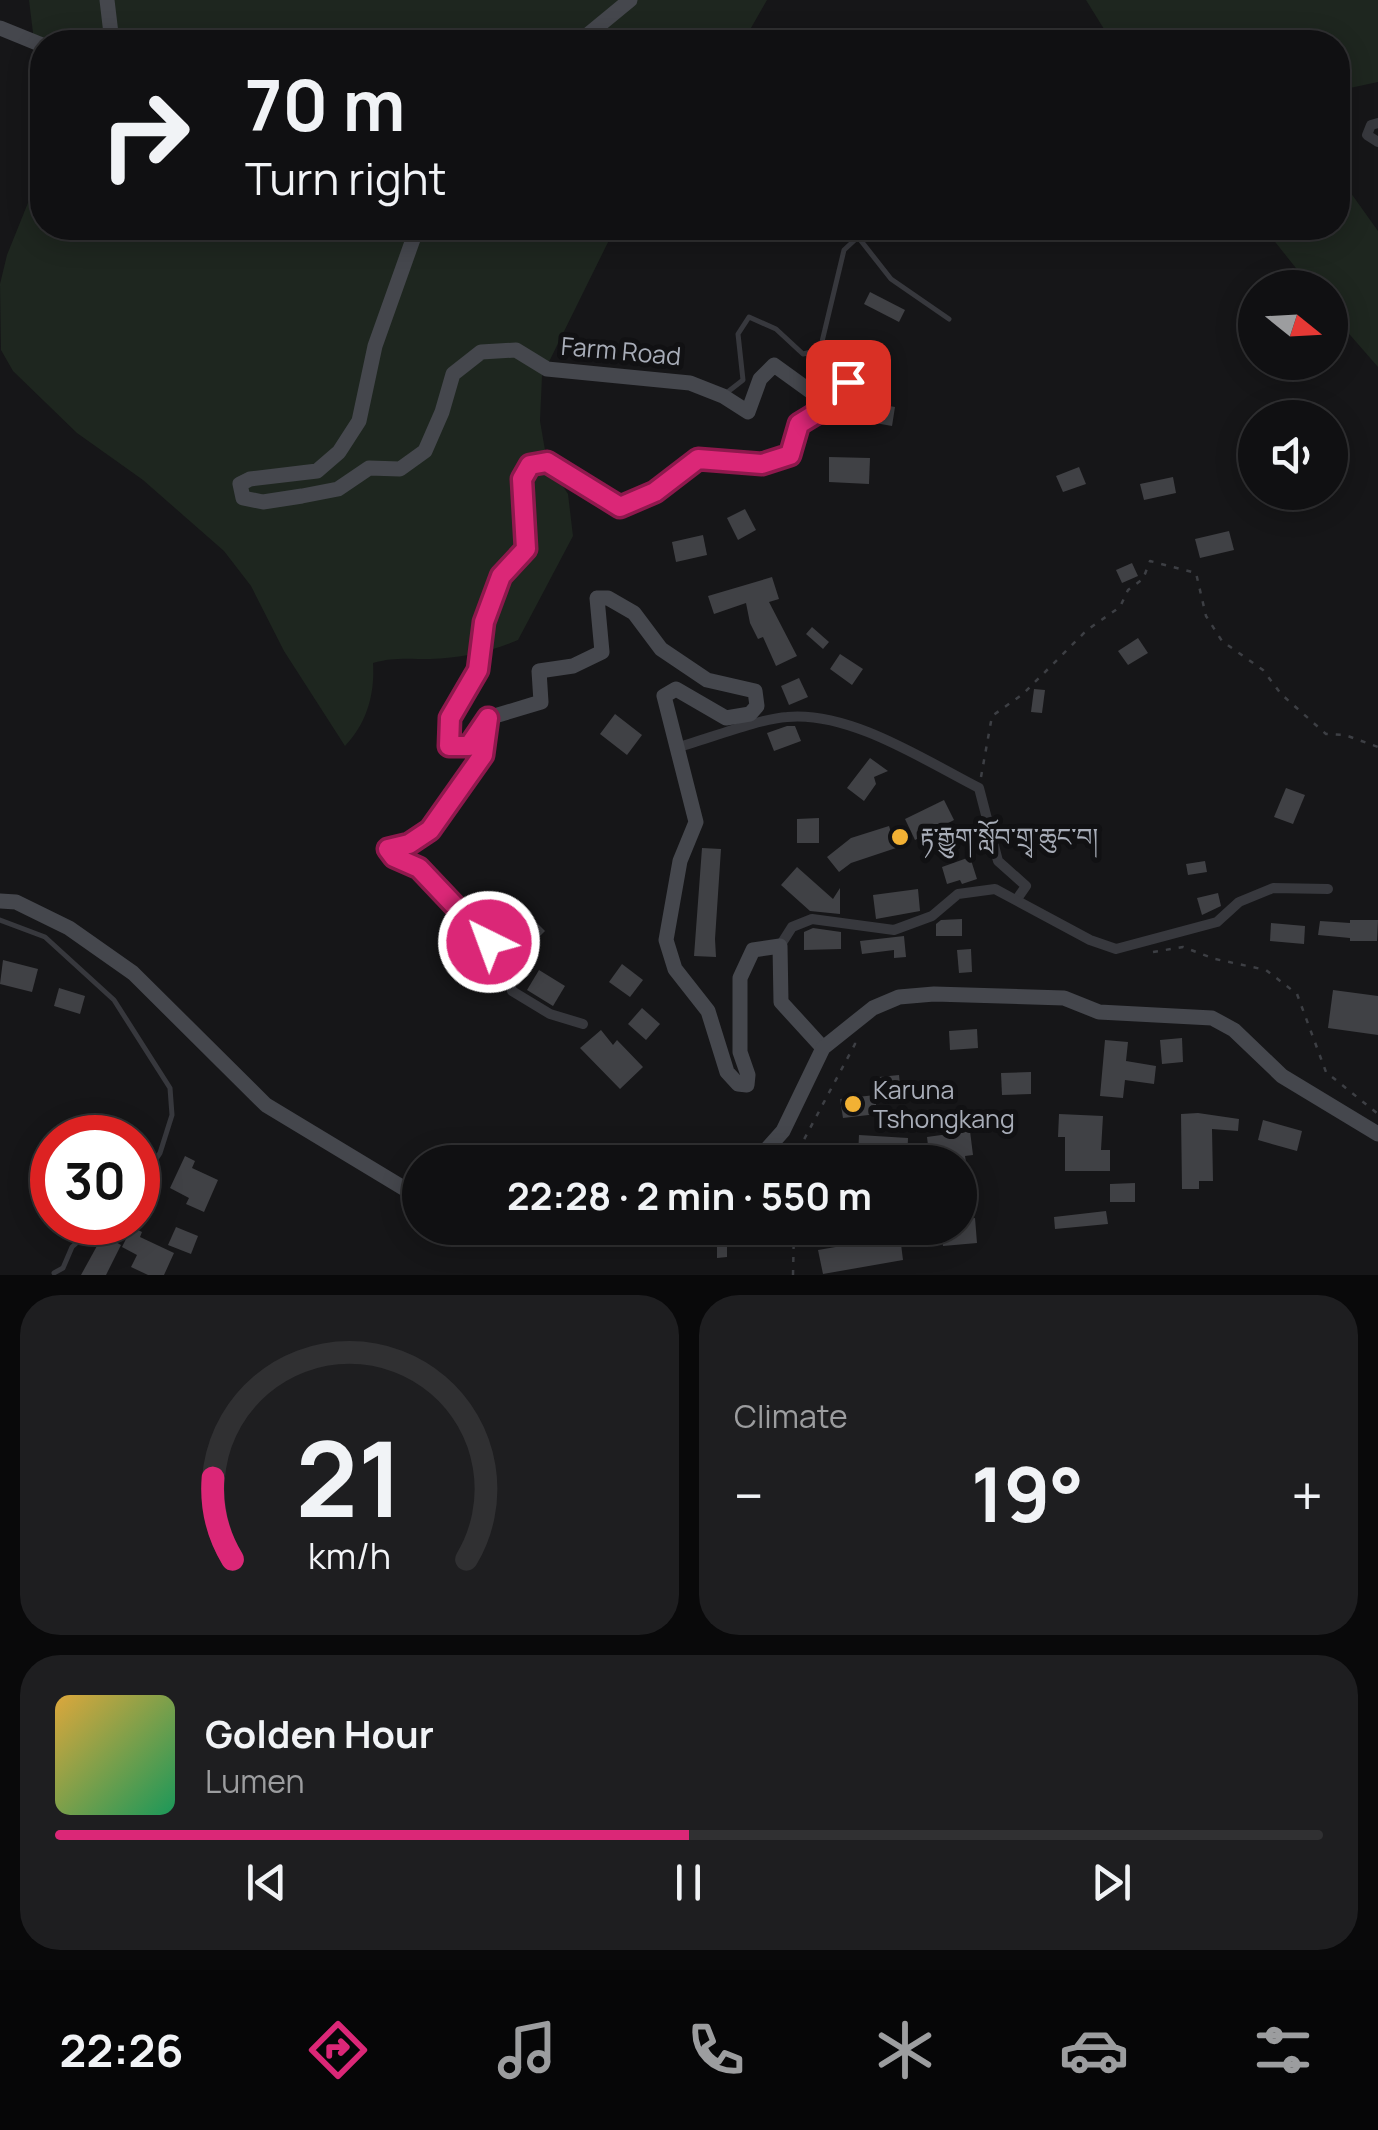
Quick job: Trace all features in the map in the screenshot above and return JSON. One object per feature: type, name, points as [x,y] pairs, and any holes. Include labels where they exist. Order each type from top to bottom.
[{"type":"street","points":[[107,0],[111,30]]},
{"type":"street","points":[[594,30],[630,0]]},
{"type":"street","points":[[0,28],[30,40]]},
{"type":"street","points":[[1378,123],[1371,125],[1367,135],[1378,142]]},
{"type":"street","name":"Farm Road","points":[[413,240],[375,346],[359,422],[339,452],[317,471],[240,484],[243,498],[263,502],[302,496],[338,488],[369,468],[400,469],[425,451],[453,374],[481,352],[516,350],[546,370],[690,383],[723,396],[748,412],[760,379],[774,366],[810,391],[841,376],[848,382],[845,396],[799,424],[790,455],[762,464],[698,459],[655,492],[620,507],[547,462],[530,465],[522,479],[526,549],[501,576],[484,622],[478,670],[450,718],[449,746],[469,746],[488,718],[541,702],[539,671],[572,666],[602,652],[597,598],[608,598],[634,613],[661,649],[707,680],[755,690],[757,706],[750,714],[726,718],[676,689],[664,696],[696,822],[680,861],[666,940],[676,970],[708,1011],[727,1072],[738,1084],[747,1085],[748,1074],[740,1052],[740,978],[752,950],[780,946]]},
{"type":"street","points":[[676,748],[787,716],[844,723],[980,788],[998,860],[1026,886],[1017,899]]},
{"type":"street","points":[[488,718],[483,755],[430,830],[409,844],[388,849],[394,857],[419,868],[474,924],[504,961],[512,991],[550,1014],[583,1024]]},
{"type":"street","points":[[823,1048],[781,1002],[780,946],[792,927],[812,919],[894,930],[932,916],[958,894],[995,889],[1090,940],[1116,948],[1217,922],[1238,902],[1273,888],[1328,889]]},
{"type":"street","points":[[0,901],[16,902],[69,928],[133,973],[266,1105],[402,1187]]},
{"type":"street","points":[[772,1145],[783,1132],[823,1048],[874,1008],[899,997],[934,994],[1064,998],[1099,1012],[1212,1018],[1234,1030],[1282,1076],[1378,1134]]},
{"type":"lane","points":[[723,396],[743,380],[738,334],[749,318],[776,330],[803,354],[820,350],[844,250],[855,240]]},
{"type":"lane","points":[[860,240],[891,279],[950,319]]},
{"type":"lane","points":[[0,920],[45,938],[114,1000],[170,1088],[172,1115],[160,1154]]},
{"type":"lane","points":[[54,1273],[63,1268],[74,1245]]},
{"type":"path","points":[[980,788],[992,716],[1023,694],[1087,630],[1120,607],[1128,590],[1143,579],[1150,561],[1196,572],[1206,616],[1222,641],[1263,670],[1282,694],[1326,734],[1345,735],[1378,746]]},
{"type":"path","points":[[1153,952],[1183,947],[1215,960],[1266,970],[1298,994],[1326,1072],[1378,1114]]},
{"type":"path","points":[[801,1145],[856,1044],[852,1023]]},
{"type":"path","points":[[792,1275],[793,1245]]},
{"type":"shaded area","points":[[29,0],[767,0],[750,30],[33,30]]},
{"type":"shaded area","points":[[1086,0],[1378,0],[1378,82],[1350,88],[1350,30],[1105,30]]},
{"type":"shaded area","points":[[1350,192],[1378,231],[1378,367],[1348,333],[1348,270],[1297,270],[1274,240],[1350,240]]},
{"type":"shaded area","points":[[30,198],[30,240],[609,240],[542,376],[540,421],[547,462],[568,494],[573,536],[518,640],[464,656],[373,663],[368,708],[345,746],[284,651],[251,586],[224,551],[143,480],[77,433],[13,371],[1,350],[0,284]]},
{"type":"building","points":[[870,292],[905,310],[899,322],[864,304]]},
{"type":"building","points":[[867,402],[895,407],[892,426],[864,421]]},
{"type":"building","points":[[829,457],[870,458],[869,484],[829,482]]},
{"type":"building","points":[[1079,467],[1086,484],[1063,492],[1056,476]]},
{"type":"building","points":[[1173,477],[1176,493],[1144,500],[1140,484]]},
{"type":"building","points":[[745,509],[756,530],[738,540],[727,518]]},
{"type":"building","points":[[1229,531],[1234,550],[1200,558],[1195,539]]},
{"type":"building","points":[[703,535],[707,555],[676,562],[672,542]]},
{"type":"building","points":[[1132,563],[1138,576],[1122,583],[1116,570]]},
{"type":"building","points":[[772,577],[779,599],[769,602],[797,656],[776,666],[763,637],[758,639],[750,623],[746,603],[714,614],[708,596]]},
{"type":"building","points":[[812,627],[829,642],[823,649],[806,634]]},
{"type":"building","points":[[1138,638],[1148,653],[1128,665],[1118,651]]},
{"type":"building","points":[[840,654],[863,669],[852,685],[830,669]]},
{"type":"building","points":[[799,678],[808,697],[789,705],[781,686]]},
{"type":"building","points":[[1034,689],[1045,690],[1042,713],[1031,712]]},
{"type":"building","points":[[615,714],[642,735],[627,755],[600,734]]},
{"type":"building","points":[[795,726],[801,741],[774,751],[767,733]]},
{"type":"building","points":[[870,758],[888,771],[874,777],[876,784],[864,801],[847,788]]},
{"type":"building","points":[[1286,788],[1305,795],[1293,824],[1274,817]]},
{"type":"building","points":[[944,800],[954,820],[915,840],[905,819]]},
{"type":"building","points":[[819,818],[819,843],[797,843],[797,819]]},
{"type":"building","points":[[889,826],[896,848],[851,863],[839,872],[827,857],[851,838]]},
{"type":"building","points":[[702,848],[721,849],[716,957],[694,956]]},
{"type":"building","points":[[970,857],[977,879],[947,884],[942,867]]},
{"type":"building","points":[[1205,861],[1207,872],[1188,875],[1186,864]]},
{"type":"building","points":[[797,867],[833,899],[840,888],[840,914],[810,911],[781,885]]},
{"type":"building","points":[[918,889],[920,911],[876,919],[873,895]]},
{"type":"building","points":[[1218,893],[1221,906],[1202,915],[1197,898]]},
{"type":"building","points":[[523,909],[545,931],[520,956],[499,936]]},
{"type":"building","points":[[962,919],[962,936],[936,936],[936,924],[941,920]]},
{"type":"building","points":[[1378,920],[1377,941],[1318,935],[1320,921]]},
{"type":"building","points":[[1271,923],[1305,926],[1304,944],[1270,941]]},
{"type":"building","points":[[813,928],[841,932],[841,949],[804,950],[804,932]]},
{"type":"building","points":[[904,936],[906,957],[894,958],[894,950],[862,954],[860,941]]},
{"type":"building","points":[[971,949],[972,972],[959,973],[957,950]]},
{"type":"building","points":[[3,960],[38,969],[32,992],[0,984]]},
{"type":"building","points":[[622,964],[643,980],[630,997],[609,982]]},
{"type":"building","points":[[539,970],[565,986],[553,1006],[527,990]]},
{"type":"building","points":[[59,988],[85,996],[80,1014],[54,1006]]},
{"type":"building","points":[[1333,990],[1378,996],[1378,1035],[1328,1028]]},
{"type":"building","points":[[642,1008],[660,1024],[646,1040],[628,1024]]},
{"type":"building","points":[[977,1029],[978,1048],[950,1050],[949,1031]]},
{"type":"building","points":[[601,1030],[613,1045],[617,1040],[643,1067],[620,1089],[580,1048]]},
{"type":"building","points":[[1182,1038],[1183,1062],[1162,1064],[1160,1040]]},
{"type":"building","points":[[1105,1040],[1128,1042],[1126,1061],[1156,1066],[1154,1084],[1125,1080],[1123,1098],[1100,1096]]},
{"type":"building","points":[[1031,1072],[1031,1094],[1002,1095],[1001,1073]]},
{"type":"building","points":[[899,1075],[901,1095],[881,1097],[879,1077]]},
{"type":"building","points":[[875,1095],[877,1114],[843,1118],[840,1099]]},
{"type":"building","points":[[1059,1114],[1103,1116],[1101,1150],[1110,1150],[1110,1171],[1065,1171],[1065,1137],[1058,1137]]},
{"type":"building","points":[[1181,1114],[1239,1119],[1238,1131],[1212,1129],[1213,1181],[1199,1181],[1199,1189],[1182,1189]]},
{"type":"building","points":[[1263,1120],[1302,1131],[1297,1151],[1258,1140]]},
{"type":"building","points":[[970,1131],[972,1145],[928,1145],[927,1137]]},
{"type":"building","points":[[859,1135],[908,1138],[908,1145],[859,1145]]},
{"type":"building","points":[[185,1156],[195,1161],[192,1168],[218,1180],[204,1212],[186,1204],[189,1198],[170,1188]]},
{"type":"building","points":[[1135,1183],[1135,1202],[1110,1202],[1110,1184]]},
{"type":"building","points":[[1106,1211],[1108,1224],[1055,1229],[1054,1217]]},
{"type":"building","points":[[176,1227],[198,1236],[191,1254],[168,1245]]},
{"type":"building","points":[[98,1245],[121,1245],[106,1275],[81,1275]]},
{"type":"building","points":[[157,1245],[174,1253],[164,1275],[148,1275],[131,1267],[137,1255],[122,1247]]},
{"type":"building","points":[[717,1245],[727,1245],[727,1257],[717,1258]]},
{"type":"building","points":[[847,1245],[901,1245],[903,1260],[823,1274],[818,1250]]},
{"type":"place","name":"རྟ་རྒྱུག་སློབ་གྲྭ་ཆུང་བ།","points":[[900,837]]},
{"type":"place","name":"Karuna Tshongkang","points":[[853,1104]]},
{"type":"route","points":[[489,942],[419,868],[394,857],[388,849],[409,844],[430,830],[483,755],[488,718],[469,746],[449,746],[450,718],[478,670],[484,622],[501,576],[526,549],[522,479],[530,465],[547,462],[620,507],[655,492],[698,459],[762,464],[790,455],[799,424],[845,396],[848,382]]}]
